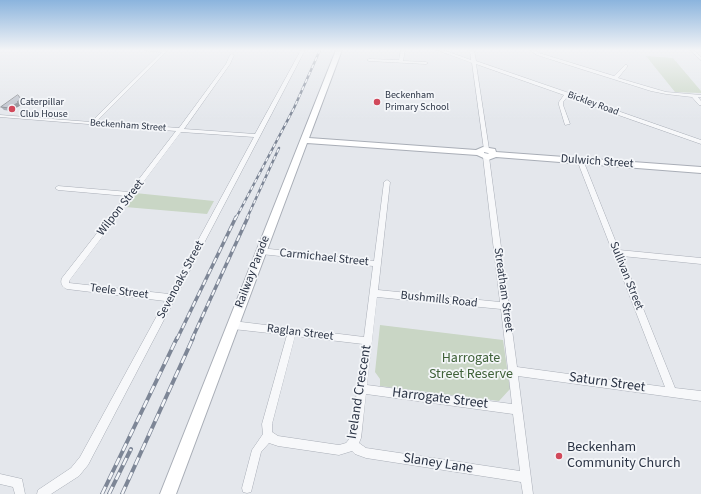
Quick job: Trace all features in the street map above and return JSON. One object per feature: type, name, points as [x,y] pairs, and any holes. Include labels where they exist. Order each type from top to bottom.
[{"type":"street","points":[[92,124],[142,73]]},
{"type":"street","name":"Wilpon Street","points":[[67,286],[65,284],[65,280],[132,194],[221,73]]},
{"type":"street","name":"Sevenoaks Street","points":[[42,494],[76,472],[84,461],[291,73]]},
{"type":"street","name":"Railway Parade","points":[[168,494],[330,73]]},
{"type":"street","name":"Streatham Street","points":[[475,73],[514,371],[528,494]]},
{"type":"street","name":"Bickley Road","points":[[506,73],[701,142]]},
{"type":"street","points":[[599,73],[666,93],[701,96]]},
{"type":"street","points":[[615,78],[620,73]]},
{"type":"street","points":[[567,94],[561,102],[567,124]]},
{"type":"street","points":[[694,96],[701,104]]},
{"type":"street","name":"Beckenham Street","points":[[0,116],[257,136]]},
{"type":"street","name":"Dulwich Street","points":[[304,140],[701,170]]},
{"type":"street","name":"Sullivan Street","points":[[580,160],[672,392]]},
{"type":"street","name":"Carmichael Street","points":[[261,252],[377,264],[387,182]]},
{"type":"street","points":[[58,188],[132,194]]},
{"type":"street","points":[[617,253],[701,261]]},
{"type":"street","name":"Ireland Crescent","points":[[268,436],[273,440],[278,441],[339,450],[347,449],[353,445],[356,438],[377,264]]},
{"type":"street","name":"Teele Street","points":[[67,286],[171,298]]},
{"type":"street","name":"Bushmills Road","points":[[374,293],[505,306]]},
{"type":"street","name":"Raglan Street","points":[[233,324],[368,341]]},
{"type":"street","points":[[247,488],[257,450],[268,436],[267,424],[292,332]]},
{"type":"street","name":"Saturn Street","points":[[514,371],[701,396]]},
{"type":"street","name":"Harrogate Street","points":[[362,389],[518,410]]},
{"type":"street","name":"Slaney Lane","points":[[353,445],[366,453],[526,477]]},
{"type":"street","points":[[0,479],[18,483],[20,494]]},
{"type":"green space","points":[[660,73],[686,73],[701,91],[701,93],[675,92]]},
{"type":"green space","points":[[135,193],[214,201],[207,214],[125,207]]},
{"type":"green space","name":"Harrogate Street Reserve","points":[[380,325],[503,340],[510,389],[499,401],[380,386],[380,379],[375,372]]},
{"type":"building","points":[[18,95],[21,99],[17,102],[19,102],[9,108],[1,107]]},
{"type":"railway","points":[[236,218],[294,108],[310,73]]},
{"type":"railway","points":[[247,218],[279,148]]},
{"type":"railway","points":[[177,339],[236,217]]},
{"type":"railway","points":[[192,339],[248,217]]},
{"type":"railway","points":[[102,494],[177,338]]},
{"type":"railway","points":[[122,494],[193,338]]},
{"type":"railway","points":[[109,494],[131,449]]},
{"type":"place","name":"Beckenham Primary School","points":[[377,102]]},
{"type":"place","name":"Caterpillar Club House","points":[[12,109]]},
{"type":"place","name":"Beckenham Community Church","points":[[559,456]]}]
